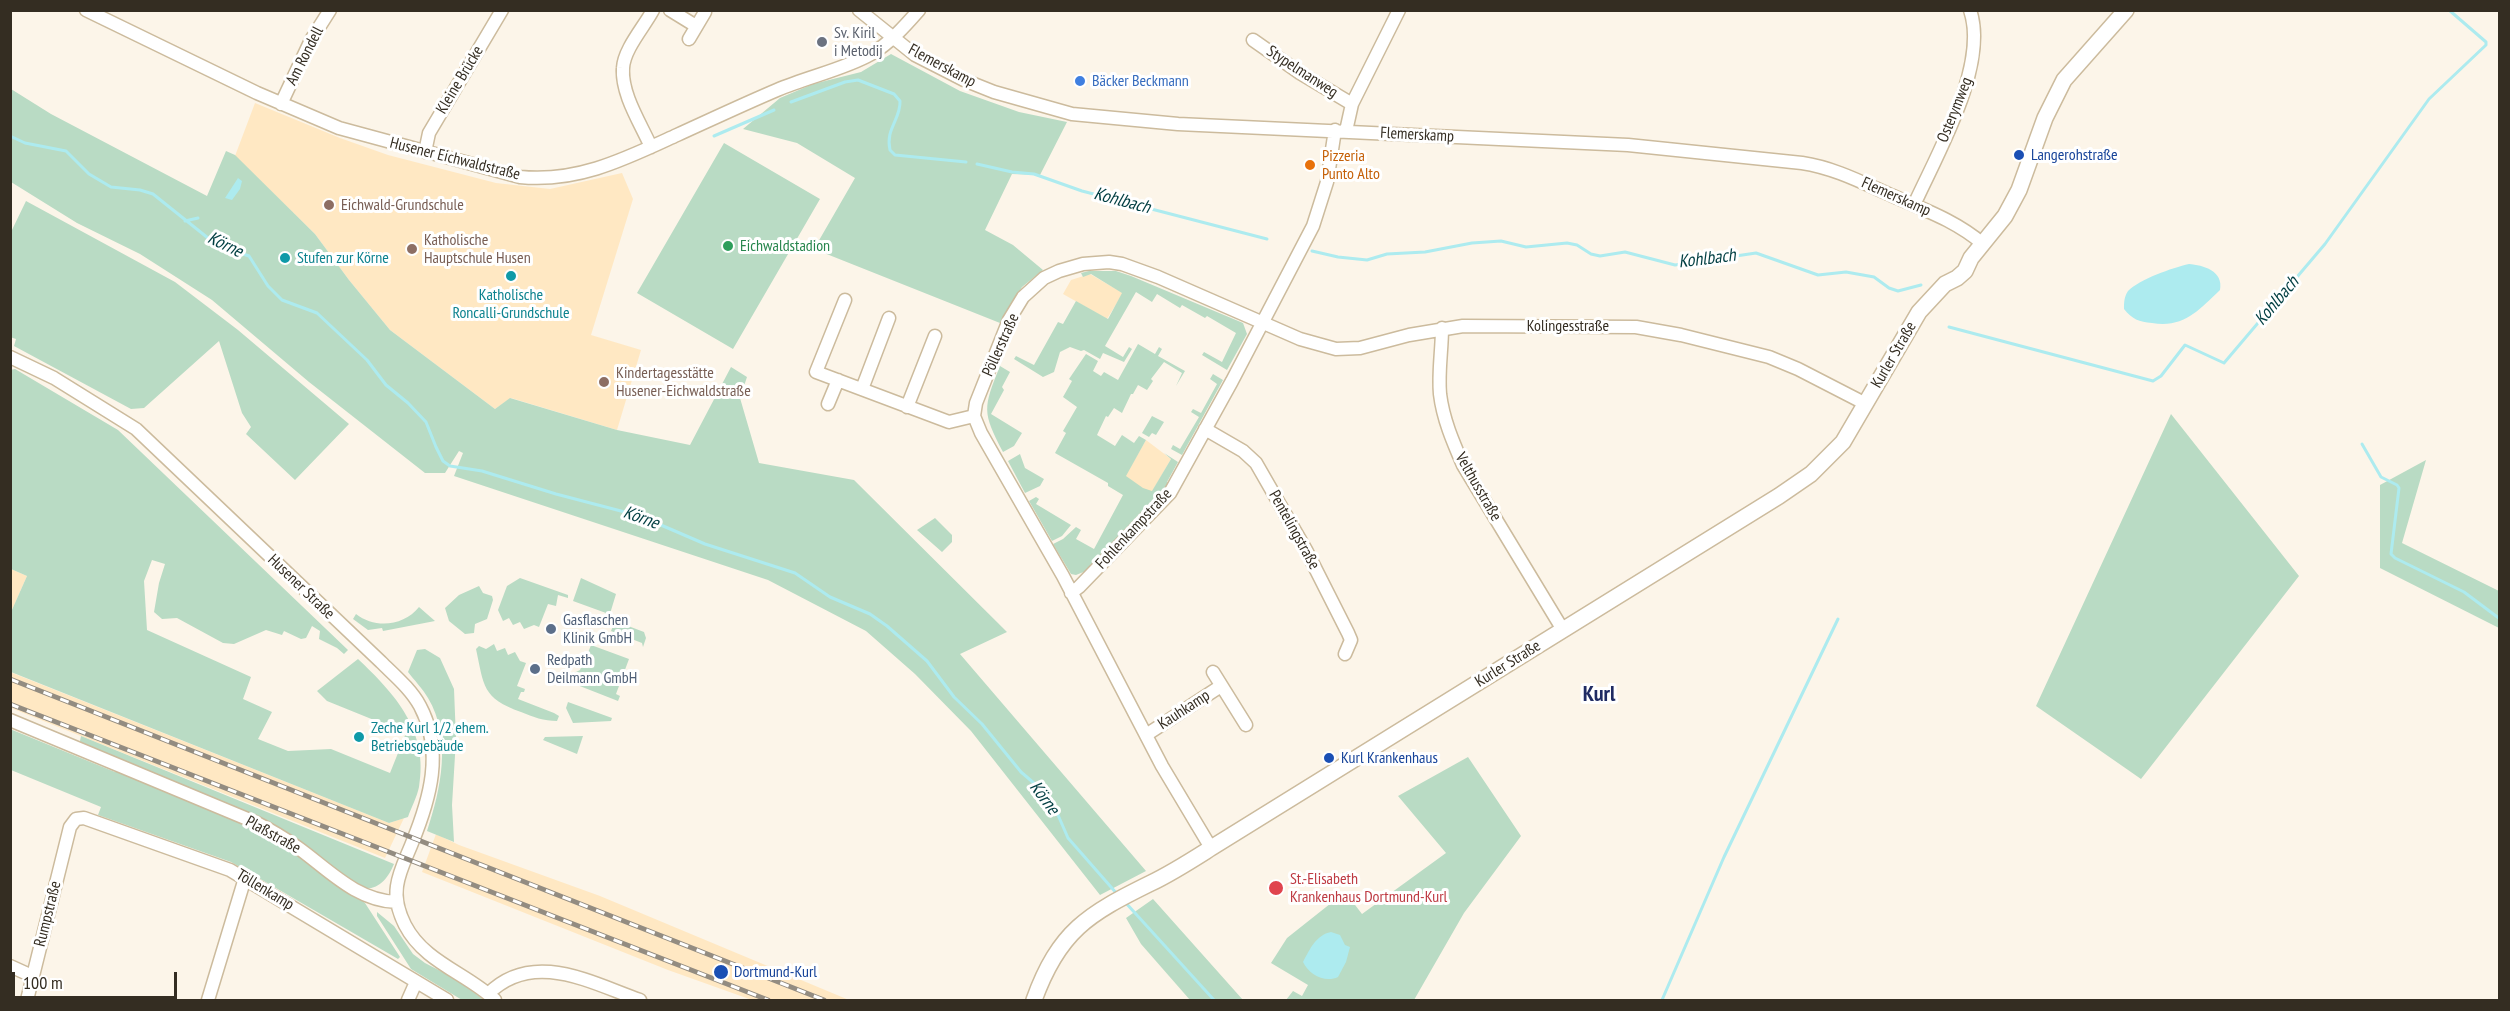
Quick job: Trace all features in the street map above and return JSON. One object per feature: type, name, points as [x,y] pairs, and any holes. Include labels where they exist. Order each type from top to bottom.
[{"type":"main road","name":"Kurler Straße","points":[[1034,1000],[1041,979],[1062,945],[1087,918],[1107,904],[1211,849],[1798,484],[1834,453],[1866,404],[1907,329],[1930,298],[1945,284],[1965,271],[1971,258],[2012,204],[2045,118],[2064,80],[2126,10]]},
{"type":"street","name":"Husener Eichwaldstraße","points":[[86,10],[281,104],[339,128],[520,177],[539,179],[578,174],[613,165],[810,76],[860,59],[873,53],[893,37],[919,10]]},
{"type":"street","name":"Am Rondell","points":[[281,104],[310,42],[330,10]]},
{"type":"street","name":"Kleine Brücke","points":[[425,152],[429,133],[502,10]]},
{"type":"street","points":[[651,147],[629,97],[623,67],[629,51],[653,10]]},
{"type":"street","points":[[670,10],[696,26]]},
{"type":"street","name":"Flemerskamp","points":[[859,10],[915,55],[964,80],[994,92],[1072,114],[1178,124],[1340,130],[1628,146],[1802,163],[1823,166],[1843,173],[1953,222],[1983,244]]},
{"type":"street","name":"Stypelmanweg","points":[[1340,130],[1399,10]]},
{"type":"street","name":"Osterymweg","points":[[1914,205],[1970,73],[1976,36],[1970,10]]},
{"type":"street","points":[[689,39],[705,12]]},
{"type":"street","name":"Stypelmanweg","points":[[1253,40],[1300,73],[1352,104]]},
{"type":"street","name":"Fohlenkampstraße","points":[[1071,593],[1170,493],[1307,238],[1319,211],[1340,130]]},
{"type":"street","name":"Pöllerstraße","points":[[975,416],[976,403],[1009,320],[1023,297],[1034,286],[1059,271],[1083,264],[1109,262],[1122,264],[1263,322]]},
{"type":"street","points":[[845,300],[816,372],[949,422],[975,416],[981,433],[1211,849]]},
{"type":"street","points":[[862,389],[889,318]]},
{"type":"street","name":"Kolingesstraße","points":[[1263,322],[1300,339],[1336,349],[1360,348],[1442,328],[1463,326],[1636,327],[1681,335],[1769,357],[1798,369],[1866,404]]},
{"type":"street","name":"Velthusstraße","points":[[1442,328],[1440,394],[1455,447],[1463,465],[1563,630]]},
{"type":"street","points":[[907,407],[935,336]]},
{"type":"street","name":"Husener Straße","points":[[10,357],[54,378],[136,429],[381,662],[404,685],[420,706],[430,735],[434,764],[430,791],[398,880],[397,902]]},
{"type":"street","points":[[828,404],[838,380]]},
{"type":"street","name":"Pentelingstraße","points":[[1205,429],[1243,451],[1256,463],[1314,564],[1348,633],[1351,640],[1345,654]]},
{"type":"street","name":"Kauhkamp","points":[[1213,672],[1246,725]]},
{"type":"street","name":"Kauhkamp","points":[[1146,735],[1221,686]]},
{"type":"street","name":"Plaßstraße","points":[[10,720],[257,823],[295,845],[363,895],[397,902]]},
{"type":"street","name":"Töllenkamp","points":[[70,827],[76,819],[84,818],[230,870],[447,1000]]},
{"type":"street","name":"Rumpstraße","points":[[27,1000],[70,827]]},
{"type":"street","points":[[208,1000],[245,879]]},
{"type":"street","points":[[397,902],[406,927],[419,945],[439,962],[468,978],[491,997],[503,983],[526,974],[550,970],[640,1000]]},
{"type":"street","points":[[10,966],[32,976]]},
{"type":"street","points":[[408,1000],[416,982]]},
{"type":"shaded area","points":[[255,103],[388,155],[496,183],[550,189],[622,173],[633,199],[591,335],[641,350],[617,430],[511,398],[495,409],[390,330],[315,234],[235,156]]},
{"type":"shaded area","points":[[1090,274],[1123,293],[1107,319],[1063,294],[1071,280]]},
{"type":"shaded area","points":[[1146,440],[1171,459],[1152,492],[1143,489],[1125,476]]},
{"type":"shaded area","points":[[11,569],[27,576],[11,612]]},
{"type":"shaded area","points":[[10,672],[389,823],[404,818],[385,858],[11,708]]},
{"type":"shaded area","points":[[436,834],[459,845],[600,896],[849,1000],[752,1000],[668,970],[422,872]]},
{"type":"green space","points":[[891,54],[960,91],[1019,112],[1067,122],[1040,175],[1012,174],[985,230],[1013,245],[1043,270],[1022,287],[1000,323],[814,249],[855,178],[797,143],[743,129],[780,98],[813,84],[861,72]]},
{"type":"green space","points":[[11,89],[51,114],[207,196],[226,151],[235,155],[315,234],[390,330],[495,409],[510,398],[617,430],[690,445],[731,367],[747,377],[740,398],[759,463],[854,480],[1007,632],[960,654],[1146,871],[1100,895],[971,731],[915,674],[866,631],[768,580],[454,476],[463,453],[459,451],[445,473],[425,473],[309,382],[212,300],[140,254],[77,223],[11,182]]},
{"type":"green space","name":"Eichwaldstadion","points":[[724,143],[820,199],[733,349],[637,293]]},
{"type":"green space","points":[[26,201],[175,282],[238,330],[349,424],[295,480],[246,434],[251,427],[242,413],[219,341],[144,408],[131,409],[14,346],[16,339],[10,337],[11,232]]},
{"type":"green space","points":[[1116,271],[1131,276],[1243,323],[1247,334],[1227,370],[1202,355],[1204,352],[1222,362],[1236,333],[1207,316],[1205,318],[1182,305],[1180,308],[1157,294],[1152,302],[1136,292],[1105,346],[1123,357],[1129,347],[1132,349],[1124,362],[1103,353],[1100,359],[1084,350],[1070,347],[1060,352],[1054,372],[1043,377],[1014,359],[1016,356],[1034,365],[1058,322],[1063,324],[1076,301],[1108,319],[1122,293],[1091,274],[1083,277],[1081,273]]},
{"type":"green space","points":[[1138,344],[1155,354],[1159,347],[1162,349],[1158,356],[1185,371],[1176,386],[1182,373],[1164,362],[1151,379],[1153,381],[1147,390],[1138,385],[1122,413],[1114,408],[1108,417],[1106,416],[1097,435],[1115,446],[1122,435],[1134,443],[1139,436],[1146,440],[1126,476],[1143,488],[1152,491],[1171,459],[1164,453],[1178,462],[1167,482],[1170,484],[1161,496],[1086,571],[1076,575],[1071,574],[1053,544],[1063,539],[1076,527],[1081,530],[1076,539],[1094,549],[1123,495],[1108,486],[1108,483],[1055,453],[1066,433],[1063,431],[1077,407],[1063,397],[1072,381],[1069,379],[1086,354],[1098,361],[1093,371],[1101,376],[1104,372],[1118,380]]},
{"type":"green space","points":[[1000,366],[1010,372],[1002,387],[1004,390],[991,414],[1022,433],[1014,446],[1003,452],[991,428],[987,410],[990,392]]},
{"type":"green space","points":[[15,369],[118,430],[348,650],[344,654],[319,639],[320,631],[312,626],[306,638],[301,639],[284,631],[282,635],[266,630],[234,644],[223,643],[177,618],[162,619],[154,612],[165,564],[152,560],[144,581],[147,630],[251,677],[243,699],[272,712],[258,739],[288,751],[331,749],[390,773],[406,733],[327,701],[317,691],[358,659],[396,700],[414,731],[421,767],[418,791],[408,817],[389,823],[11,672],[11,612],[27,576],[11,569],[10,370]]},
{"type":"green space","points":[[1213,374],[1223,380],[1182,455],[1171,449],[1173,445],[1180,449],[1199,417],[1191,412],[1193,409],[1201,413],[1217,384],[1210,379]]},
{"type":"green space","points":[[2171,414],[2299,576],[2141,779],[2036,706]]},
{"type":"green space","points":[[1152,416],[1164,422],[1156,435],[1152,433],[1149,437],[1142,433]]},
{"type":"green space","points":[[1020,454],[1025,468],[1044,479],[1040,486],[1025,493],[1008,461]]},
{"type":"green space","points":[[2426,460],[2402,543],[2499,591],[2499,628],[2380,568],[2380,485]]},
{"type":"green space","points":[[1036,497],[1039,499],[1036,504],[1071,525],[1062,536],[1052,541],[1029,501]]},
{"type":"green space","points":[[935,518],[952,535],[952,542],[942,552],[917,530]]},
{"type":"green space","points":[[520,578],[568,595],[568,598],[558,595],[556,606],[548,604],[539,627],[534,625],[524,629],[520,622],[513,625],[509,618],[503,621],[498,610],[507,586]]},
{"type":"green space","points":[[581,578],[616,594],[609,617],[605,616],[606,613],[573,601]]},
{"type":"green space","points":[[479,586],[483,593],[492,596],[493,600],[487,619],[475,624],[474,633],[465,634],[449,621],[445,608],[459,595]]},
{"type":"green space","points":[[419,607],[435,621],[383,631],[382,628],[368,630],[353,619],[356,614],[372,622],[397,622]]},
{"type":"green space","points":[[615,621],[644,632],[646,638],[643,647],[642,643],[611,631]]},
{"type":"green space","points":[[494,644],[497,651],[505,648],[508,655],[515,652],[520,661],[526,663],[517,686],[525,689],[518,699],[554,713],[559,716],[557,721],[525,714],[508,707],[492,696],[483,682],[476,649],[479,646],[486,649]]},
{"type":"green space","points":[[591,645],[629,659],[616,694],[620,696],[618,701],[567,681],[571,672],[580,670],[582,665],[579,657],[588,653]]},
{"type":"green space","points":[[425,649],[440,658],[454,689],[456,739],[452,805],[454,842],[427,831],[440,781],[442,747],[440,730],[428,698],[408,672],[417,650]]},
{"type":"green space","points":[[568,702],[612,718],[611,721],[573,723],[566,708]]},
{"type":"green space","points":[[10,729],[115,772],[117,768],[280,840],[365,903],[400,957],[398,959],[231,862],[98,815],[101,807],[11,770]]},
{"type":"green space","points":[[81,736],[394,864],[389,874],[378,885],[361,888],[288,835],[83,745],[80,741]]},
{"type":"green space","points":[[583,736],[577,754],[543,740],[545,737]]},
{"type":"green space","points":[[1468,757],[1521,836],[1464,913],[1414,1000],[1286,1000],[1293,991],[1302,996],[1308,985],[1271,963],[1287,938],[1345,892],[1362,914],[1446,853],[1398,796]]},
{"type":"green space","points":[[1153,899],[1243,1000],[1190,1000],[1141,944],[1126,918]]},
{"type":"green space","points":[[377,912],[394,926],[413,954],[456,979],[484,1000],[462,1000],[411,969],[377,916]]},
{"type":"water","points":[[238,178],[242,181],[240,189],[232,200],[225,198]]},
{"type":"water","points":[[2189,264],[2211,270],[2219,278],[2220,283],[2220,290],[2190,316],[2173,323],[2147,323],[2133,318],[2124,309],[2128,291],[2140,282]]},
{"type":"water","points":[[1331,932],[1340,935],[1345,945],[1350,947],[1346,962],[1338,977],[1328,979],[1313,974],[1303,962],[1317,939]]},
{"type":"waterway","name":"Kohlbach","points":[[1949,327],[2153,381],[2161,376],[2185,345],[2224,363],[2325,244],[2429,99],[2486,45],[2486,42],[2449,10]]},
{"type":"waterway","name":"Kohlbach","points":[[791,102],[845,82],[858,80],[894,94],[900,101],[889,143],[890,150],[895,155],[966,162]]},
{"type":"waterway","name":"Kohlbach","points":[[714,136],[774,110]]},
{"type":"waterway","name":"Körne","points":[[10,136],[25,143],[66,151],[89,174],[111,187],[140,190],[153,194],[220,246],[249,256],[268,286],[282,300],[317,313],[367,360],[386,385],[426,422],[443,461],[450,466],[482,471],[556,494],[640,516],[705,544],[795,573],[830,597],[870,614],[927,661],[954,697],[982,724],[1021,772],[1035,784],[1058,815],[1068,838],[1118,895]]},
{"type":"waterway","name":"Kohlbach","points":[[977,164],[1012,172],[1034,174],[1082,191],[1267,239]]},
{"type":"waterway","name":"Kohlbach","points":[[185,221],[198,218]]},
{"type":"waterway","name":"Kohlbach","points":[[1312,251],[1367,260],[1387,254],[1425,252],[1472,243],[1501,241],[1526,247],[1567,243],[1577,245],[1591,254],[1600,256],[1625,252],[1675,265],[1756,253],[1818,275],[1846,272],[1874,277],[1889,288],[1898,291],[1921,285]]},
{"type":"waterway","points":[[2362,444],[2381,477],[2399,488],[2391,554],[2464,592],[2500,619]]},
{"type":"waterway","points":[[1662,1000],[1724,857],[1838,619]]},
{"type":"waterway","name":"Körne","points":[[1125,902],[1214,1000]]},
{"type":"railway","points":[[10,679],[824,1000]]},
{"type":"railway","points":[[10,704],[768,1000]]},
{"type":"place","name":"Sv. Kiril i Metodij","points":[[822,42]]},
{"type":"place","name":"Bäcker Beckmann","points":[[1080,81]]},
{"type":"place","name":"Langerohstraße","points":[[2019,155]]},
{"type":"place","name":"Pizzeria Punto Alto","points":[[1310,165]]},
{"type":"place","name":"Eichwald-Grundschule","points":[[329,205]]},
{"type":"place","name":"Eichwaldstadion","points":[[728,246]]},
{"type":"place","name":"Katholische Hauptschule Husen","points":[[412,249]]},
{"type":"place","name":"Stufen zur Körne","points":[[285,258]]},
{"type":"place","name":"Katholische Roncalli-Grundschule","points":[[511,276]]},
{"type":"place","name":"Kindertagesstätte Husener-Eichwaldstraße","points":[[604,382]]},
{"type":"place","name":"Gasflaschen Klinik GmbH","points":[[551,629]]},
{"type":"place","name":"Redpath Deilmann GmbH","points":[[535,669]]},
{"type":"place","name":"Zeche Kurl 1/2 ehem. Betriebsgebäude","points":[[359,737]]},
{"type":"place","name":"Kurl Krankenhaus","points":[[1329,758]]},
{"type":"place","name":"St.-Elisabeth Krankenhaus Dortmund-Kurl","points":[[1276,888]]},
{"type":"place","name":"Dortmund-Kurl","points":[[721,972]]},
{"type":"district","name":"Kurl","points":[[1599,695]]}]
